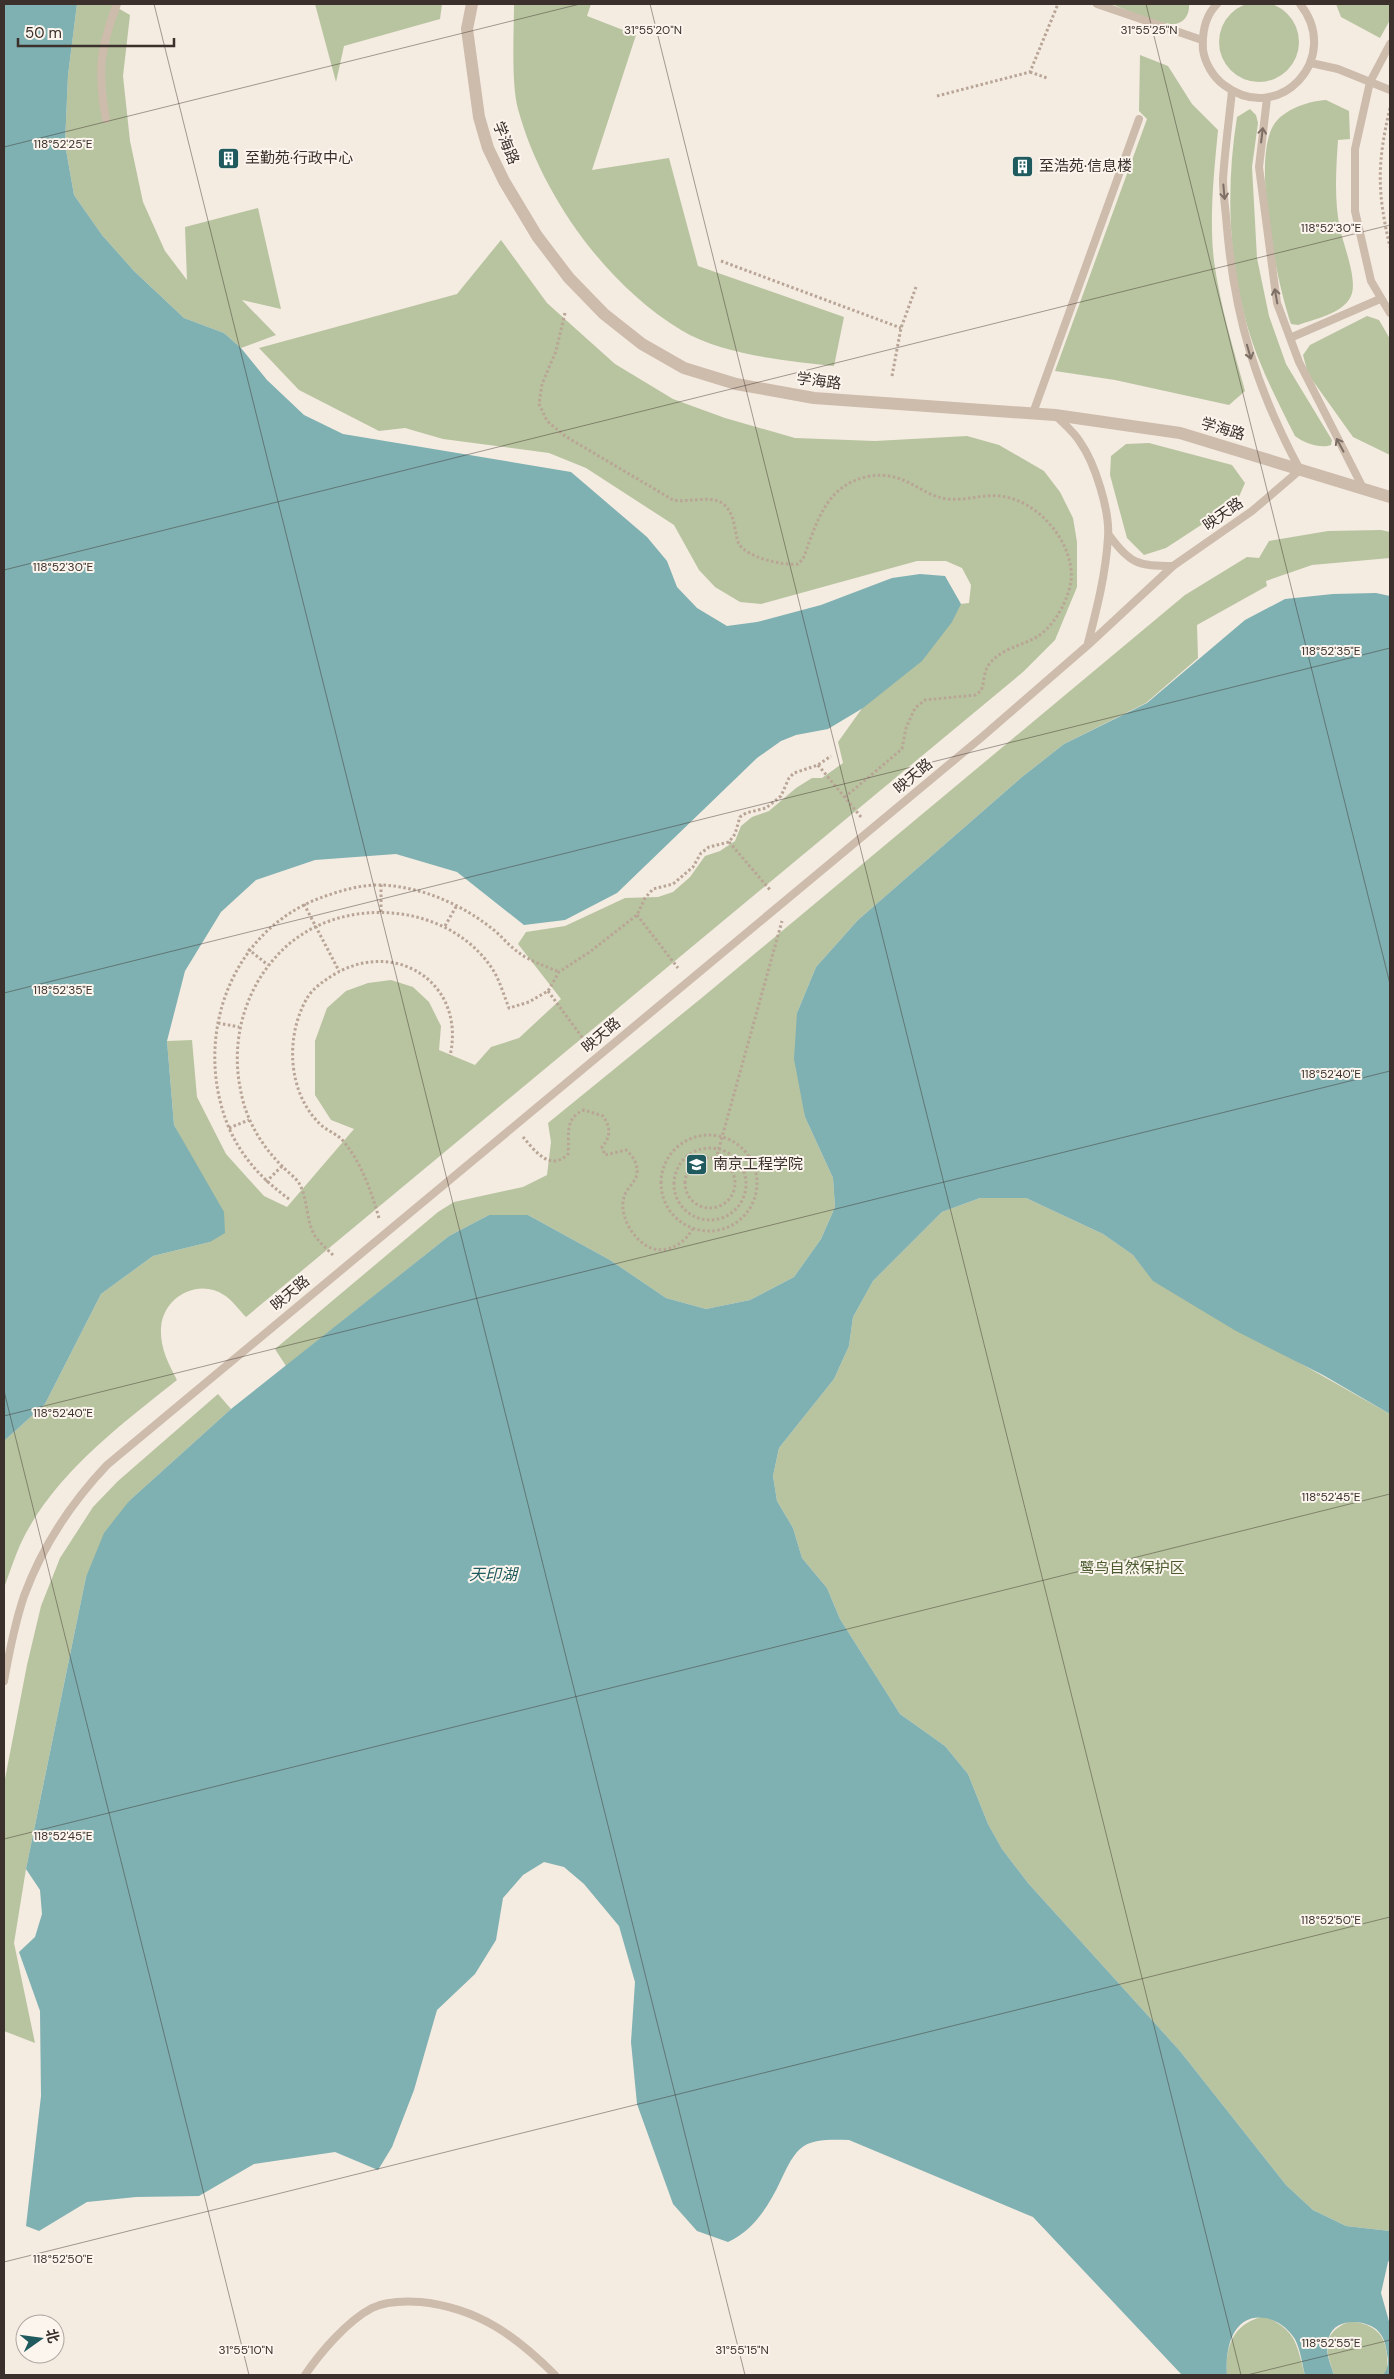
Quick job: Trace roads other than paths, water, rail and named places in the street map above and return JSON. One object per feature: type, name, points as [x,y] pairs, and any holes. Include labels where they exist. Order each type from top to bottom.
[{"type":"street","name":"学海路","points":[[472,4],[467,29],[479,117],[488,148],[504,181],[537,236],[568,278],[604,314],[642,344],[684,368],[746,386],[814,398],[1055,415],[1180,433],[1390,497]]},
{"type":"lane","points":[[106,119],[100,88],[101,65],[107,30],[117,4]]},
{"type":"lane","points":[[1097,4],[1202,40]]},
{"type":"lane","points":[[1212,5],[1205,23],[1202,40],[1204,56],[1210,70],[1220,82],[1232,91],[1249,97],[1267,98],[1281,94],[1293,86],[1304,76],[1311,63],[1315,46],[1314,29],[1308,13],[1300,4]]},
{"type":"lane","points":[[1390,44],[1370,82],[1355,149],[1355,211],[1371,281],[1390,314]]},
{"type":"lane","points":[[1311,63],[1338,69],[1390,90]]},
{"type":"lane","points":[[1232,91],[1223,180],[1230,258],[1238,312],[1255,374],[1277,427],[1300,470]]},
{"type":"lane","points":[[1267,98],[1258,167],[1277,302],[1299,362],[1363,488]]},
{"type":"lane","points":[[1033,413],[1139,119]]},
{"type":"lane","points":[[1290,338],[1380,299]]},
{"type":"lane","points":[[1055,415],[1080,441],[1094,469],[1104,504],[1108,535],[1100,595],[1088,644]]},
{"type":"lane","name":"映天路","points":[[4,1681],[24,1596],[47,1547],[81,1492],[107,1465],[982,737],[1173,566],[1252,510],[1300,470]]},
{"type":"lane","points":[[1108,535],[1121,552],[1143,566],[1173,566]]},
{"type":"lane","points":[[305,2375],[329,2345],[358,2318],[373,2308],[412,2301],[444,2304],[467,2311],[495,2326],[527,2348],[555,2375]]},
{"type":"water","points":[[4,4],[77,4],[68,75],[65,144],[74,195],[102,235],[134,271],[184,318],[224,333],[241,348],[267,380],[304,415],[343,434],[571,472],[647,537],[667,561],[677,587],[697,608],[727,626],[757,622],[821,605],[892,578],[920,574],[945,576],[961,604],[952,622],[922,661],[863,708],[828,729],[796,735],[781,741],[757,758],[617,893],[565,920],[524,925],[457,872],[396,854],[315,860],[256,880],[221,912],[185,971],[167,1041],[174,1125],[224,1212],[225,1233],[210,1242],[153,1256],[101,1294],[45,1404],[4,1441]]},
{"type":"water","name":"天印湖","points":[[1376,593],[1390,596],[1390,1414],[1323,1375],[1236,1331],[1153,1281],[1133,1255],[1103,1234],[1026,1198],[980,1198],[942,1212],[873,1281],[853,1317],[849,1346],[834,1379],[779,1448],[773,1476],[777,1501],[793,1528],[802,1558],[827,1588],[840,1619],[900,1714],[945,1746],[968,1774],[988,1824],[1002,1849],[1028,1883],[1180,2051],[1286,2185],[1313,2210],[1346,2226],[1390,2231],[1390,2260],[1381,2293],[1390,2325],[1390,2375],[1383,2375],[1388,2363],[1387,2351],[1381,2335],[1376,2329],[1364,2323],[1343,2323],[1332,2331],[1327,2347],[1334,2375],[1305,2375],[1299,2349],[1292,2335],[1278,2323],[1260,2318],[1244,2322],[1237,2328],[1229,2346],[1227,2375],[1182,2375],[1033,2217],[849,2140],[817,2141],[800,2149],[791,2160],[765,2209],[745,2232],[737,2237],[728,2242],[697,2231],[673,2204],[637,2104],[631,2042],[635,1982],[619,1926],[584,1884],[564,1867],[544,1862],[523,1875],[503,1898],[496,1940],[475,1974],[437,2010],[414,2090],[392,2147],[378,2170],[335,2152],[254,2164],[199,2196],[136,2197],[87,2202],[39,2231],[26,2226],[41,2096],[40,2011],[19,1952],[35,1937],[42,1914],[40,1890],[26,1869],[86,1577],[104,1533],[129,1501],[231,1409],[449,1236],[489,1215],[528,1215],[610,1260],[666,1298],[706,1309],[750,1300],[794,1277],[821,1239],[835,1207],[833,1178],[805,1117],[794,1059],[797,1013],[816,967],[858,920],[1022,777],[1064,744],[1147,703],[1245,620],[1285,599],[1333,594]]},
{"type":"place","name":"至勤苑·行政中心","points":[[229,158]]},
{"type":"place","name":"至浩苑·信息楼","points":[[1023,166]]},
{"type":"place","name":"南京工程学院","points":[[697,1164]]},
{"type":"park label","name":"鹭鸟自然保护区","points":[[1132,1568]]}]
